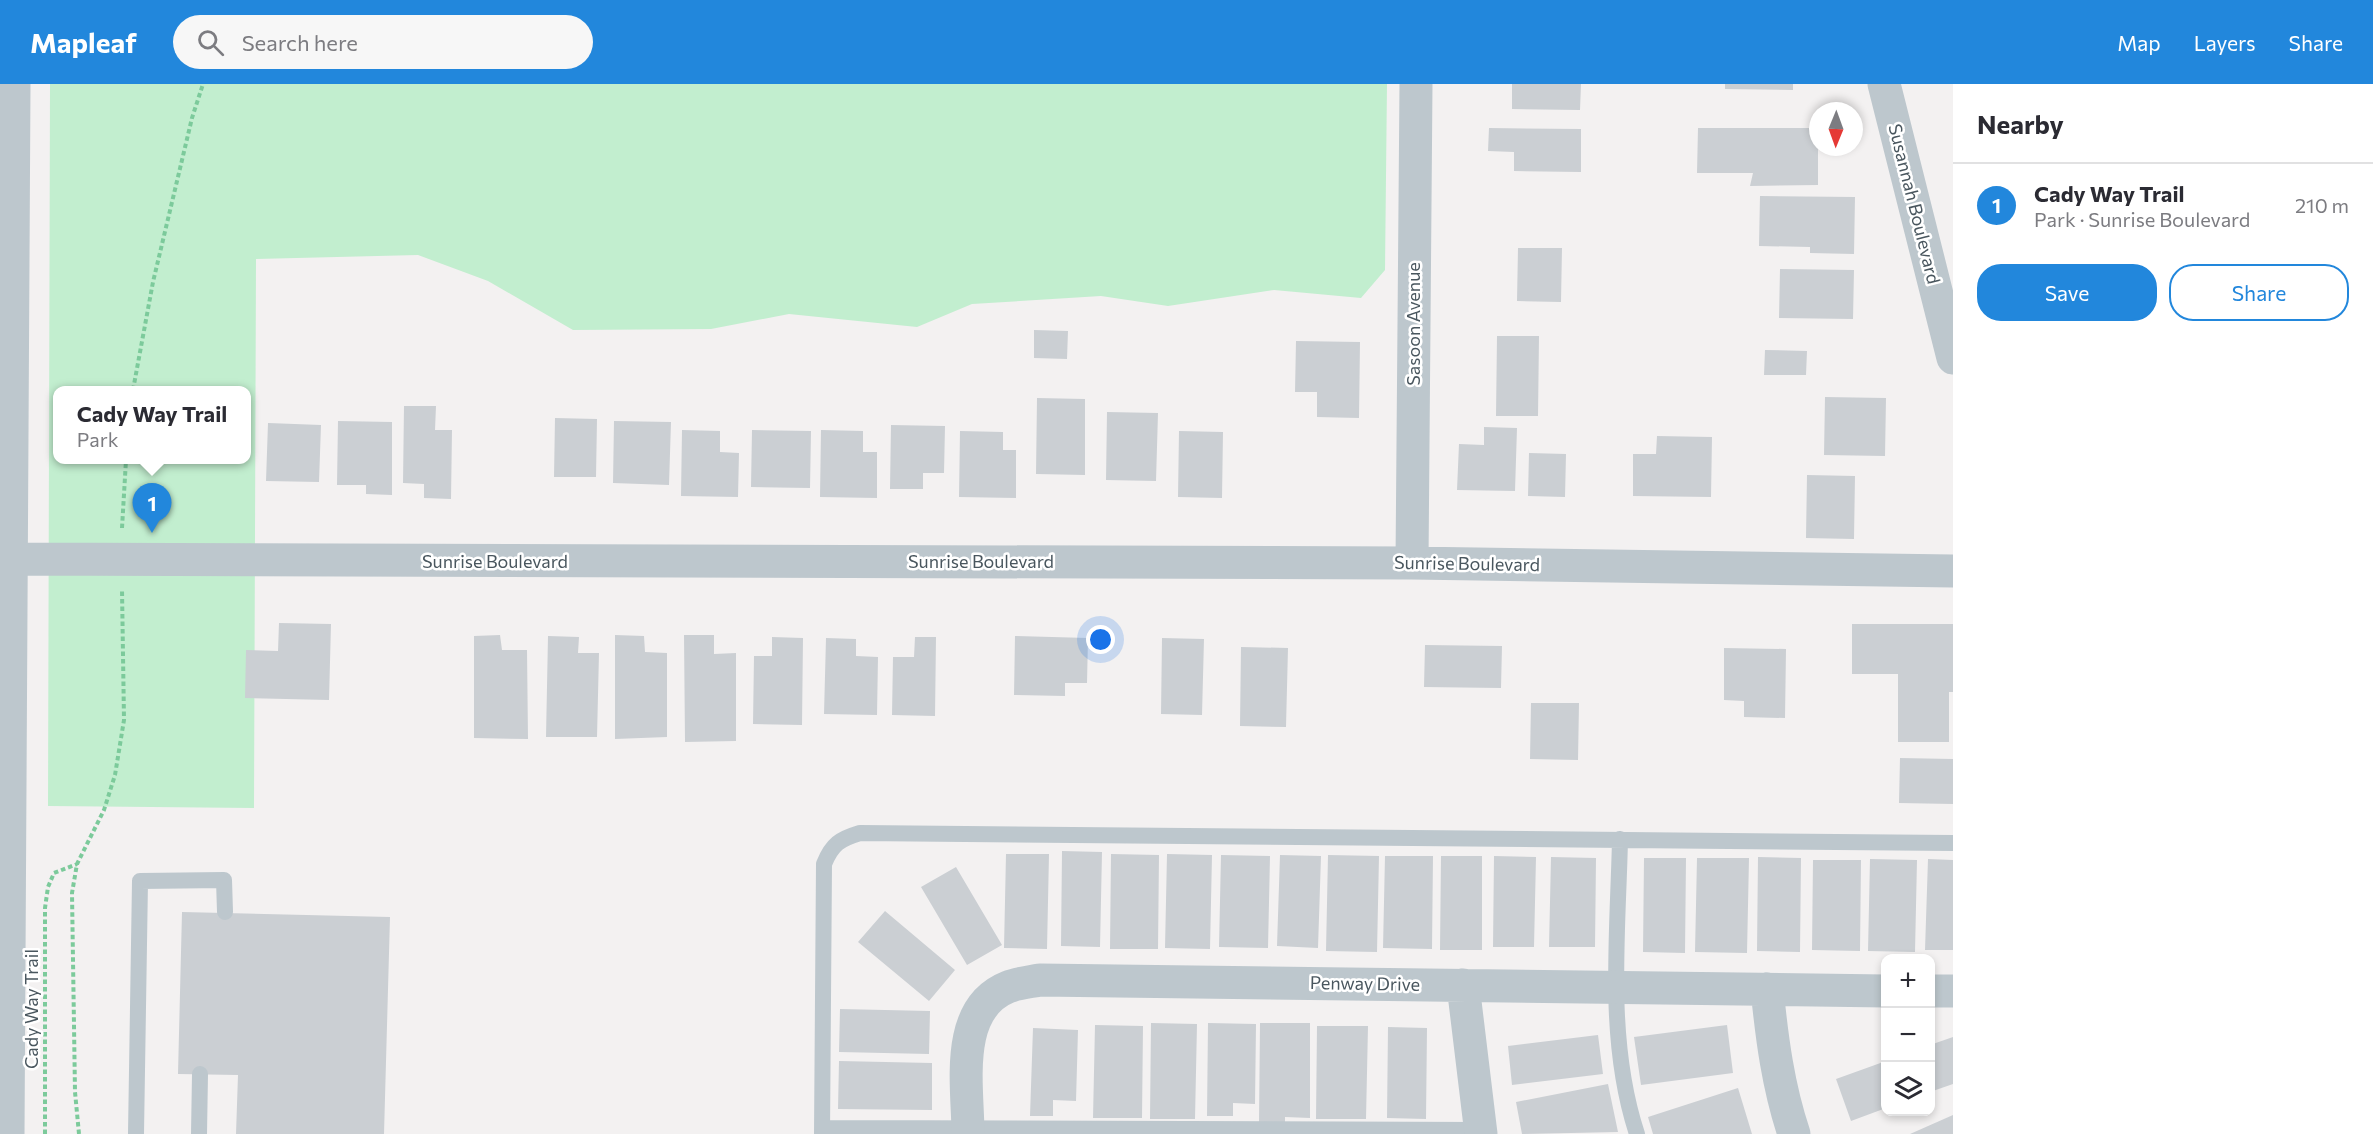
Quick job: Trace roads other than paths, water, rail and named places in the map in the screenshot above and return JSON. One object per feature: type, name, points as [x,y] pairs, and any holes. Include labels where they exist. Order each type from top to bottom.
[{"type":"street","points":[[8,1134],[4,1003],[14,84]]},
{"type":"street","name":"Sasoon Avenue","points":[[1412,563],[1416,84]]},
{"type":"street","name":"Susannah Boulevard","points":[[1884,84],[1953,358]]},
{"type":"street","name":"Sunrise Boulevard","points":[[10,560],[1412,563],[1953,571]]},
{"type":"street","name":"Penway Drive","points":[[968,1131],[968,1040],[980,1011],[990,997],[1009,986],[1040,980],[1881,990]]},
{"type":"street","points":[[1463,985],[1480,1132]]},
{"type":"street","points":[[1767,989],[1773,1054],[1783,1103],[1794,1134]]},
{"type":"street","points":[[1935,991],[1953,991]]},
{"type":"lane","points":[[1480,1132],[822,1131],[825,864],[830,849],[839,839],[860,833],[1953,843]]},
{"type":"lane","points":[[1620,839],[1617,987],[1621,1065],[1637,1134]]},
{"type":"lane","points":[[136,1134],[141,881],[224,880],[225,912]]},
{"type":"lane","points":[[199,1134],[200,1074]]},
{"type":"place","name":"Cady Way Trail","points":[[152,533]]}]
